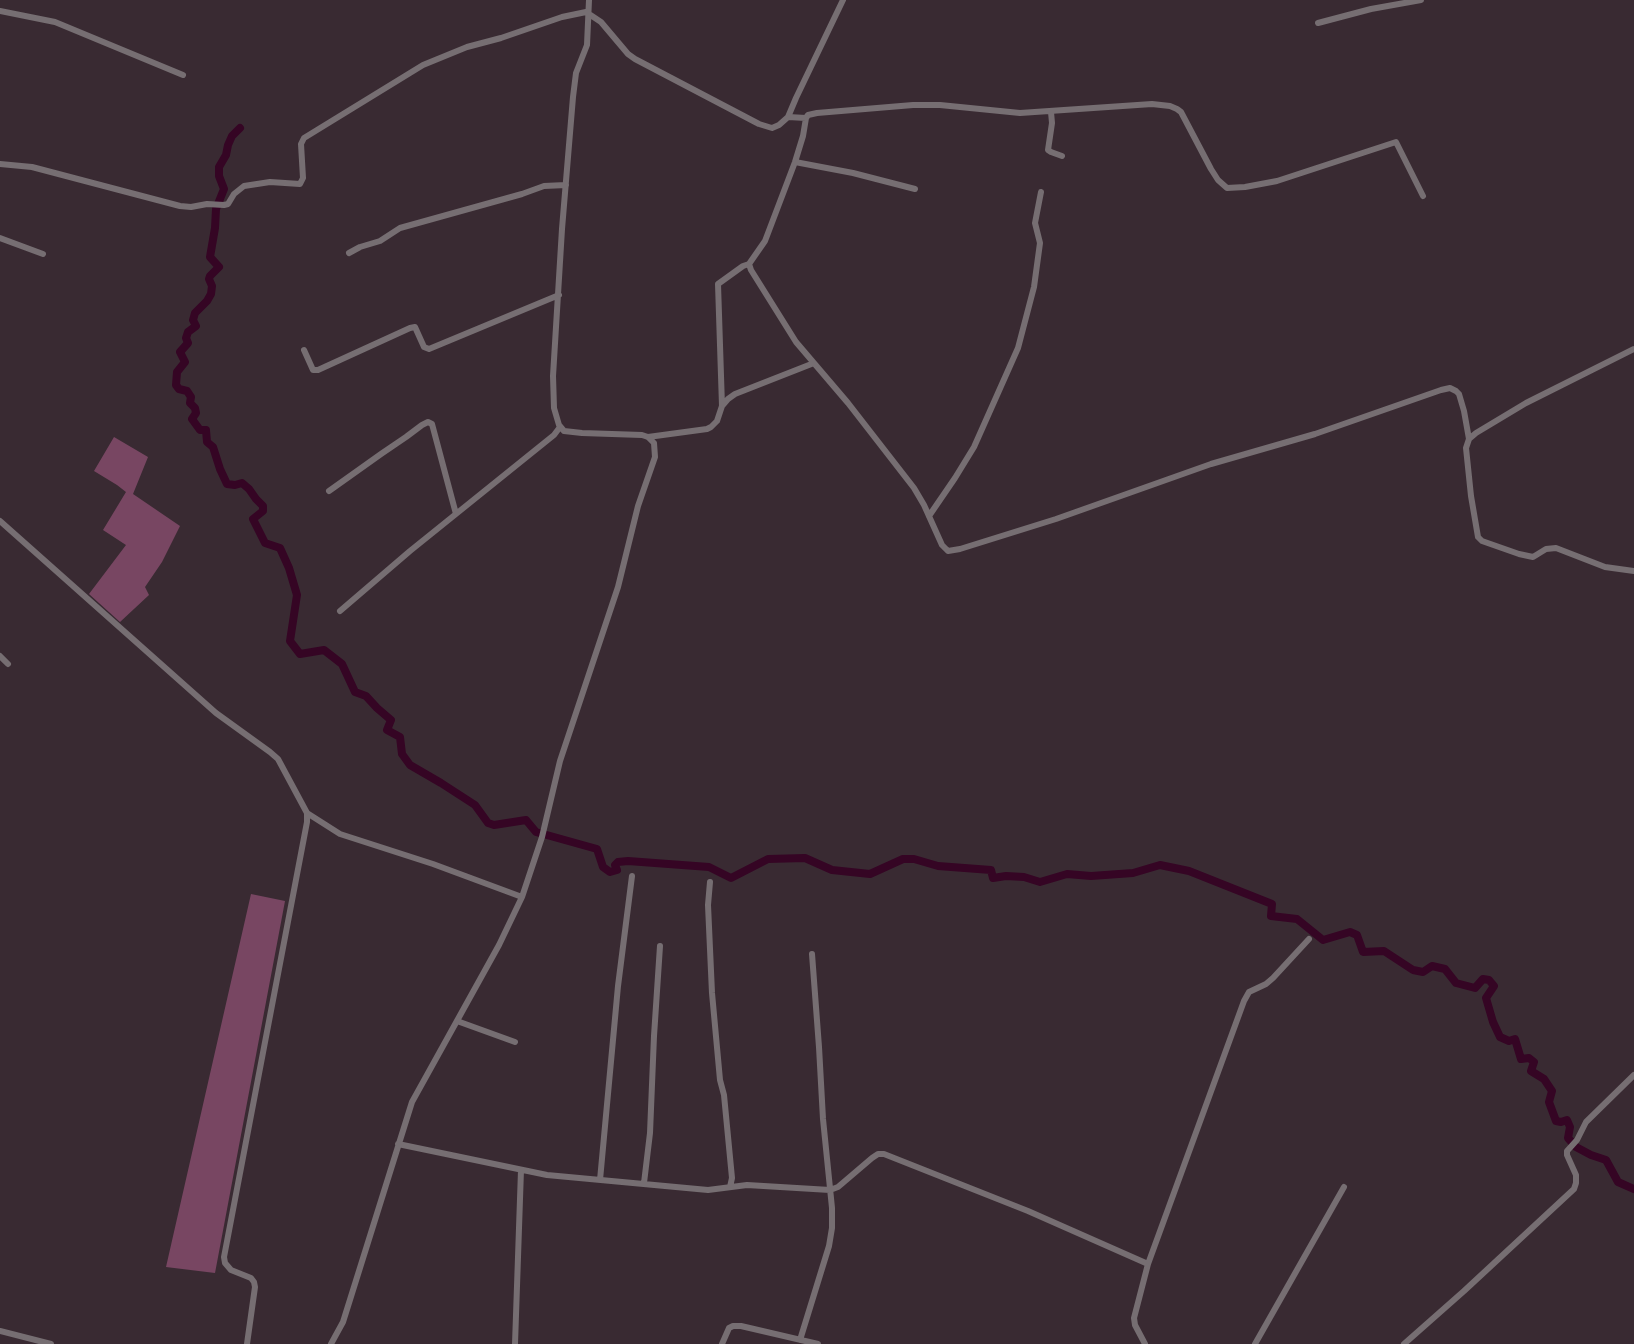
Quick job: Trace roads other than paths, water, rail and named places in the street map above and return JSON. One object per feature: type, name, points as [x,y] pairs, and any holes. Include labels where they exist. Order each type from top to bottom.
[{"type":"street","points":[[590,0],[588,45],[578,66],[575,78],[566,185],[553,395],[555,413],[560,427],[569,433],[629,433],[648,437],[709,428],[717,422],[722,406],[718,284],[743,266],[749,264],[766,240],[795,162],[806,118]]},
{"type":"street","points":[[0,164],[32,167],[180,206],[228,204],[234,194],[244,186],[270,182],[300,184],[303,178],[300,144],[304,138],[423,65],[458,50],[562,17],[586,12],[600,22],[628,54],[635,59],[759,124],[772,128],[780,125],[788,117],[843,0]]},
{"type":"street","points":[[1318,23],[1421,0]]},
{"type":"street","points":[[0,11],[55,22],[184,75]]},
{"type":"street","points":[[788,117],[806,118],[808,115],[818,113],[913,105],[940,105],[1020,113],[1152,104],[1174,107],[1181,112],[1211,169],[1218,180],[1227,188],[1245,188],[1277,181],[1396,142],[1422,196]]},
{"type":"street","points":[[1052,112],[1048,150],[1062,156]]},
{"type":"street","points":[[795,162],[852,173],[915,189]]},
{"type":"street","points":[[349,253],[360,247],[380,241],[400,228],[522,194],[544,186],[566,185]]},
{"type":"street","points":[[929,516],[974,447],[1018,348],[1034,287],[1040,243],[1035,223],[1041,192]]},
{"type":"street","points":[[0,238],[43,254]]},
{"type":"street","points":[[749,264],[796,342],[903,472],[922,500],[943,547],[952,552],[1056,519],[1211,464],[1315,434],[1447,388],[1459,394],[1469,440]]},
{"type":"street","points":[[304,350],[313,370],[318,370],[416,327],[424,347],[429,349],[474,332],[559,295]]},
{"type":"street","points":[[1634,349],[1526,403],[1476,433],[1469,440],[1466,448],[1478,537],[1482,541],[1533,557],[1546,549],[1556,548],[1605,567],[1634,571]]},
{"type":"street","points":[[722,406],[735,394],[814,363]]},
{"type":"street","points":[[329,491],[428,422],[432,424],[456,514]]},
{"type":"street","points":[[340,611],[554,435],[560,427]]},
{"type":"street","points":[[333,1344],[343,1322],[412,1102],[499,945],[522,897],[542,833],[560,761],[618,587],[638,506],[652,466],[656,451],[655,446],[648,437]]},
{"type":"street","points":[[0,522],[220,716],[278,759],[307,812],[340,834],[433,864],[522,897]]},
{"type":"street","points":[[0,656],[8,664]]},
{"type":"street","points":[[247,1344],[255,1287],[254,1282],[250,1278],[231,1270],[225,1262],[224,1256],[305,831],[307,812]]},
{"type":"street","points":[[600,1180],[618,986],[632,876]]},
{"type":"street","points":[[710,882],[708,905],[712,993],[732,1178],[730,1187]]},
{"type":"street","points":[[1145,1344],[1135,1325],[1134,1318],[1148,1264],[1246,997],[1254,988],[1266,984],[1274,978],[1309,939]]},
{"type":"street","points":[[644,1183],[650,1133],[660,946]]},
{"type":"street","points":[[800,1340],[830,1246],[832,1228],[812,954]]},
{"type":"street","points":[[457,1021],[515,1042]]},
{"type":"street","points":[[1404,1344],[1574,1189],[1576,1175],[1567,1151],[1577,1140],[1586,1122],[1634,1075]]},
{"type":"street","points":[[398,1144],[521,1170],[600,1180],[708,1190],[746,1185],[830,1190],[838,1187],[872,1158],[878,1154],[884,1154],[1028,1211],[1148,1264]]},
{"type":"street","points":[[515,1344],[521,1170]]},
{"type":"street","points":[[1255,1344],[1344,1187]]},
{"type":"street","points":[[722,1344],[730,1328],[734,1326],[818,1344]]},
{"type":"street","points":[[0,1331],[51,1344]]},
{"type":"street","points":[[14,1335],[14,1344]]},
{"type":"waterway","points":[[240,128],[232,136],[226,155],[219,167],[219,176],[224,189],[216,209],[210,257],[219,267],[210,276],[211,294],[195,313],[193,320],[196,326],[188,332],[186,338],[188,343],[180,352],[185,362],[177,372],[176,385],[179,389],[187,391],[191,397],[190,403],[195,408],[196,413],[192,419],[200,430],[206,430],[207,442],[213,447],[227,484],[235,485],[242,483],[263,506],[263,511],[253,519],[265,543],[280,548],[289,568],[297,595],[290,641],[300,654],[324,650],[342,664],[355,692],[366,696],[391,720],[387,730],[400,737],[402,754],[410,765],[475,805],[488,823],[494,825],[526,820],[536,832],[597,849],[603,867],[610,872],[617,870],[615,865],[618,862],[628,861],[709,867],[731,878],[768,859],[805,858],[832,870],[870,874],[903,859],[914,859],[938,866],[991,870],[993,878],[1006,876],[1024,877],[1040,882],[1067,874],[1091,876],[1133,873],[1160,865],[1189,871],[1272,904],[1271,916],[1297,919],[1323,940],[1350,932],[1357,935],[1363,952],[1384,951],[1413,970],[1423,972],[1432,966],[1445,969],[1456,983],[1475,988],[1483,979],[1489,980],[1494,986],[1486,998],[1493,1022],[1500,1037],[1509,1041],[1515,1039],[1521,1059],[1529,1058],[1534,1062],[1531,1071],[1544,1079],[1552,1091],[1549,1102],[1556,1121],[1567,1120],[1570,1127],[1568,1138],[1576,1147],[1606,1160],[1618,1182],[1634,1189]]}]
